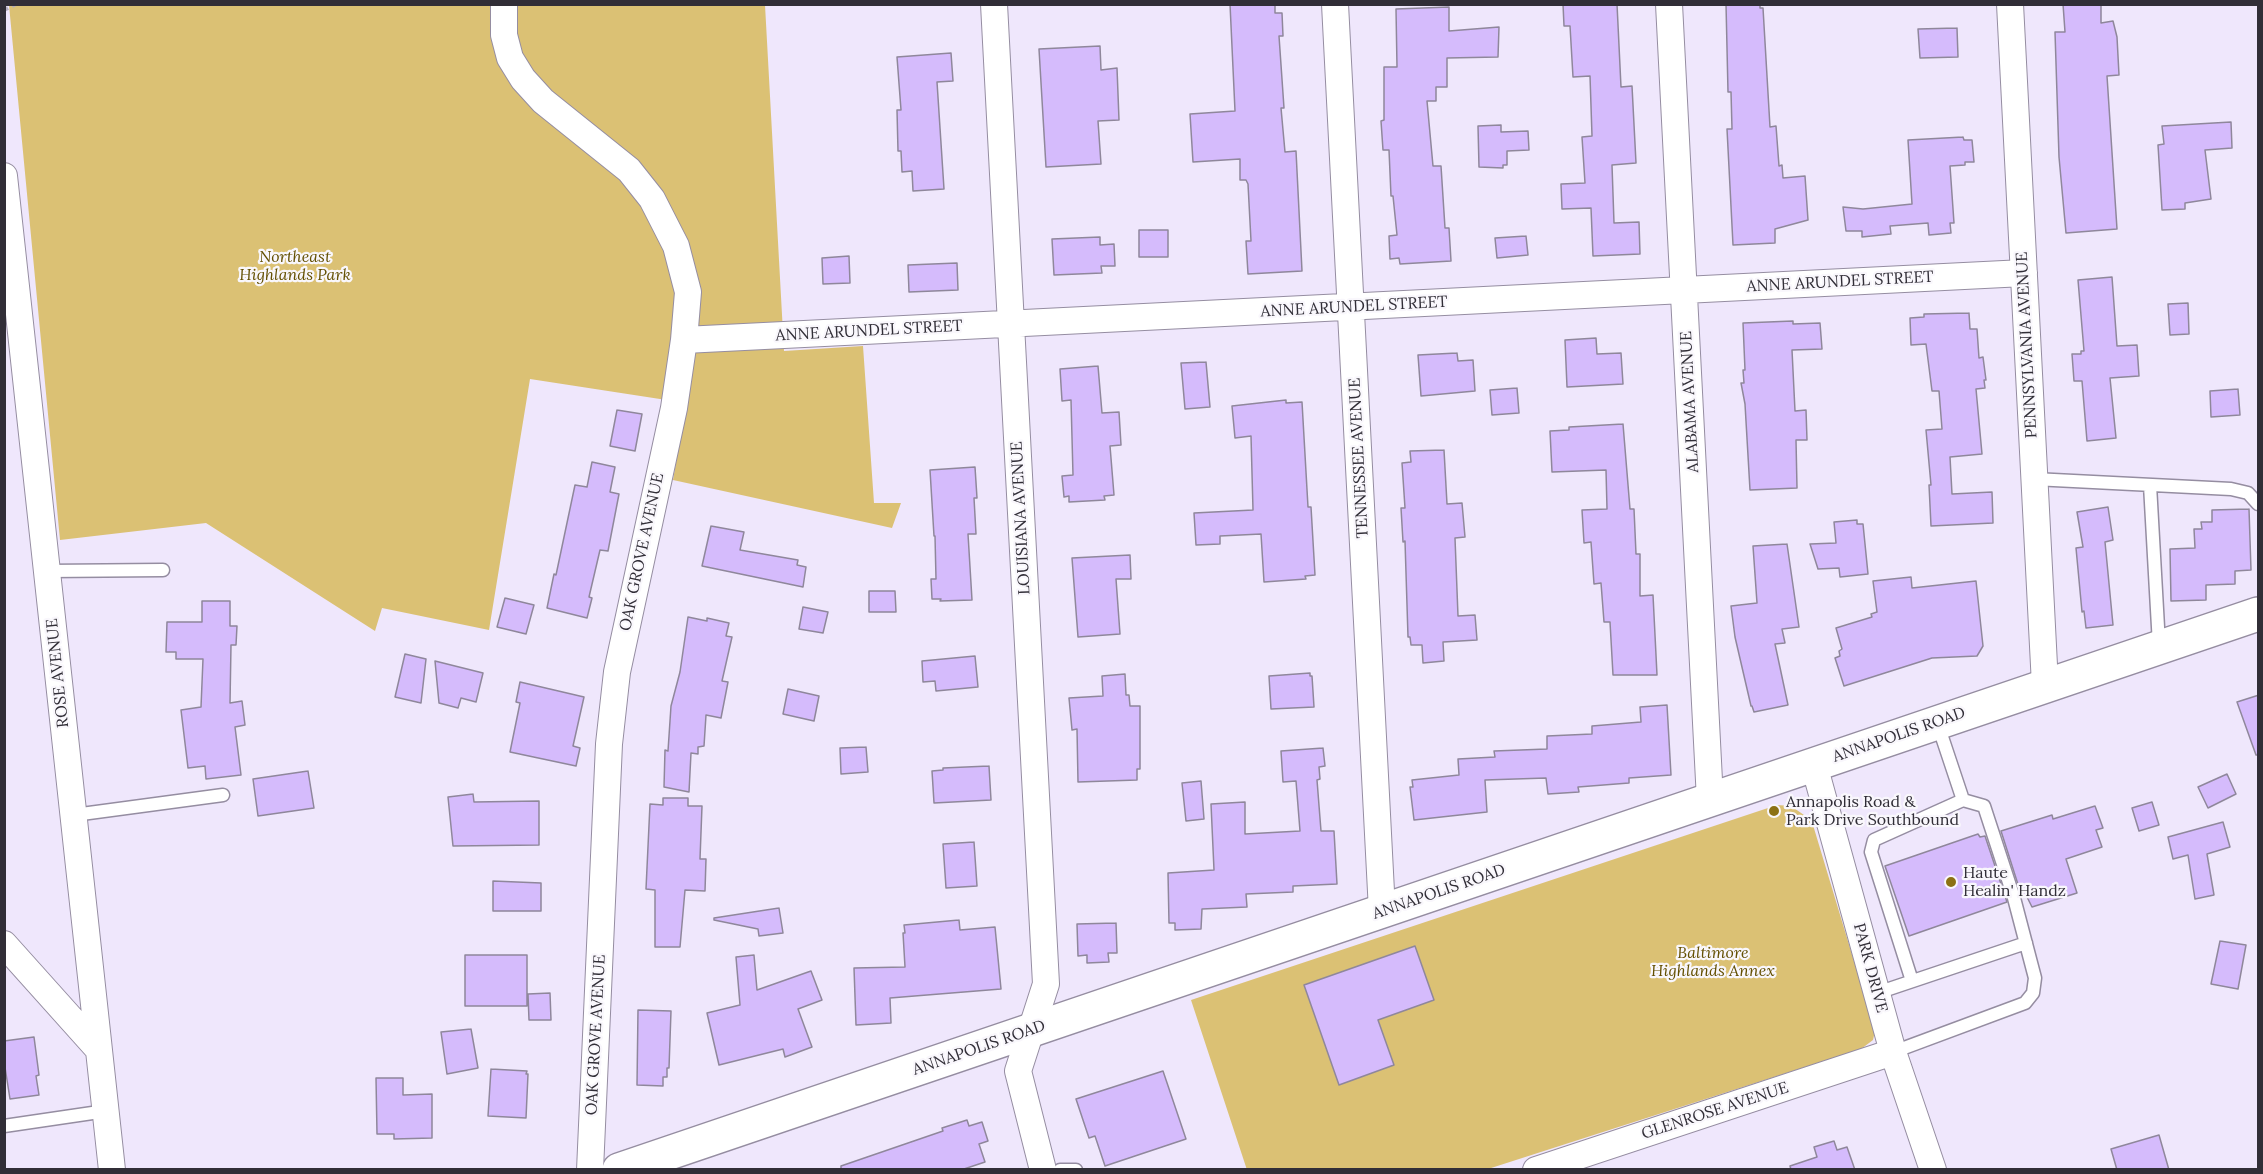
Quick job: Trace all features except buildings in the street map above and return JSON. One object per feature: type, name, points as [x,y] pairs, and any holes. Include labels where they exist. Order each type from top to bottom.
[{"type":"main road","name":"ANNAPOLIS ROAD","points":[[619,1170],[2259,614]]},
{"type":"street","name":"OAK GROVE AVENUE","points":[[504,4],[504,35],[510,58],[523,79],[543,101],[629,170],[652,199],[676,246],[688,292],[674,408],[617,672],[609,744],[590,1170]]},
{"type":"street","name":"LOUISIANA AVENUE","points":[[994,4],[1046,984],[1018,1071],[1043,1170]]},
{"type":"street","name":"TENNESSEE AVENUE","points":[[1335,4],[1382,911]]},
{"type":"street","name":"ALABAMA AVENUE","points":[[1669,4],[1710,800]]},
{"type":"street","name":"PENNSYLVANIA AVENUE","points":[[2010,4],[2045,685]]},
{"type":"street","name":"ROSE AVENUE","points":[[4,176],[112,1170]]},
{"type":"street","name":"ANNE ARUNDEL STREET","points":[[684,340],[2024,273]]},
{"type":"street","name":"PARK DRIVE","points":[[1814,765],[1893,1052],[1933,1170]]},
{"type":"street","points":[[5,945],[99,1050]]},
{"type":"street","name":"GLENROSE AVENUE","points":[[1536,1170],[1893,1052]]},
{"type":"lane","points":[[2034,479],[2231,489],[2248,494],[2259,504]]},
{"type":"lane","points":[[2150,485],[2159,647]]},
{"type":"lane","points":[[47,571],[163,570]]},
{"type":"lane","points":[[1937,722],[1963,801]]},
{"type":"lane","points":[[74,815],[224,795]]},
{"type":"lane","points":[[1893,1052],[2025,1003],[2033,993],[2035,978],[2014,897],[1984,806],[1963,801],[1874,840],[1871,852],[1912,981]]},
{"type":"lane","points":[[1877,993],[2026,943]]},
{"type":"lane","points":[[4,1126],[106,1111]]},
{"type":"lane","points":[[1060,1170],[1076,1170]]},
{"type":"path","points":[[4,10],[16,4]]},
{"type":"green space","name":"Northeast Highlands Park","points":[[9,5],[765,5],[784,351],[863,346],[874,503],[901,503],[892,528],[673,480],[686,403],[530,379],[489,630],[382,608],[375,631],[206,523],[60,540]]},
{"type":"green space","name":"Baltimore Highlands Annex","points":[[1777,805],[1791,806],[1813,825],[1875,1031],[1873,1040],[1861,1049],[1488,1169],[1247,1170],[1191,1000]]},
{"type":"place","name":"Annapolis Road & Park Drive Southbound","points":[[1774,811]]},
{"type":"place","name":"Haute Healin' Handz","points":[[1951,882]]}]
